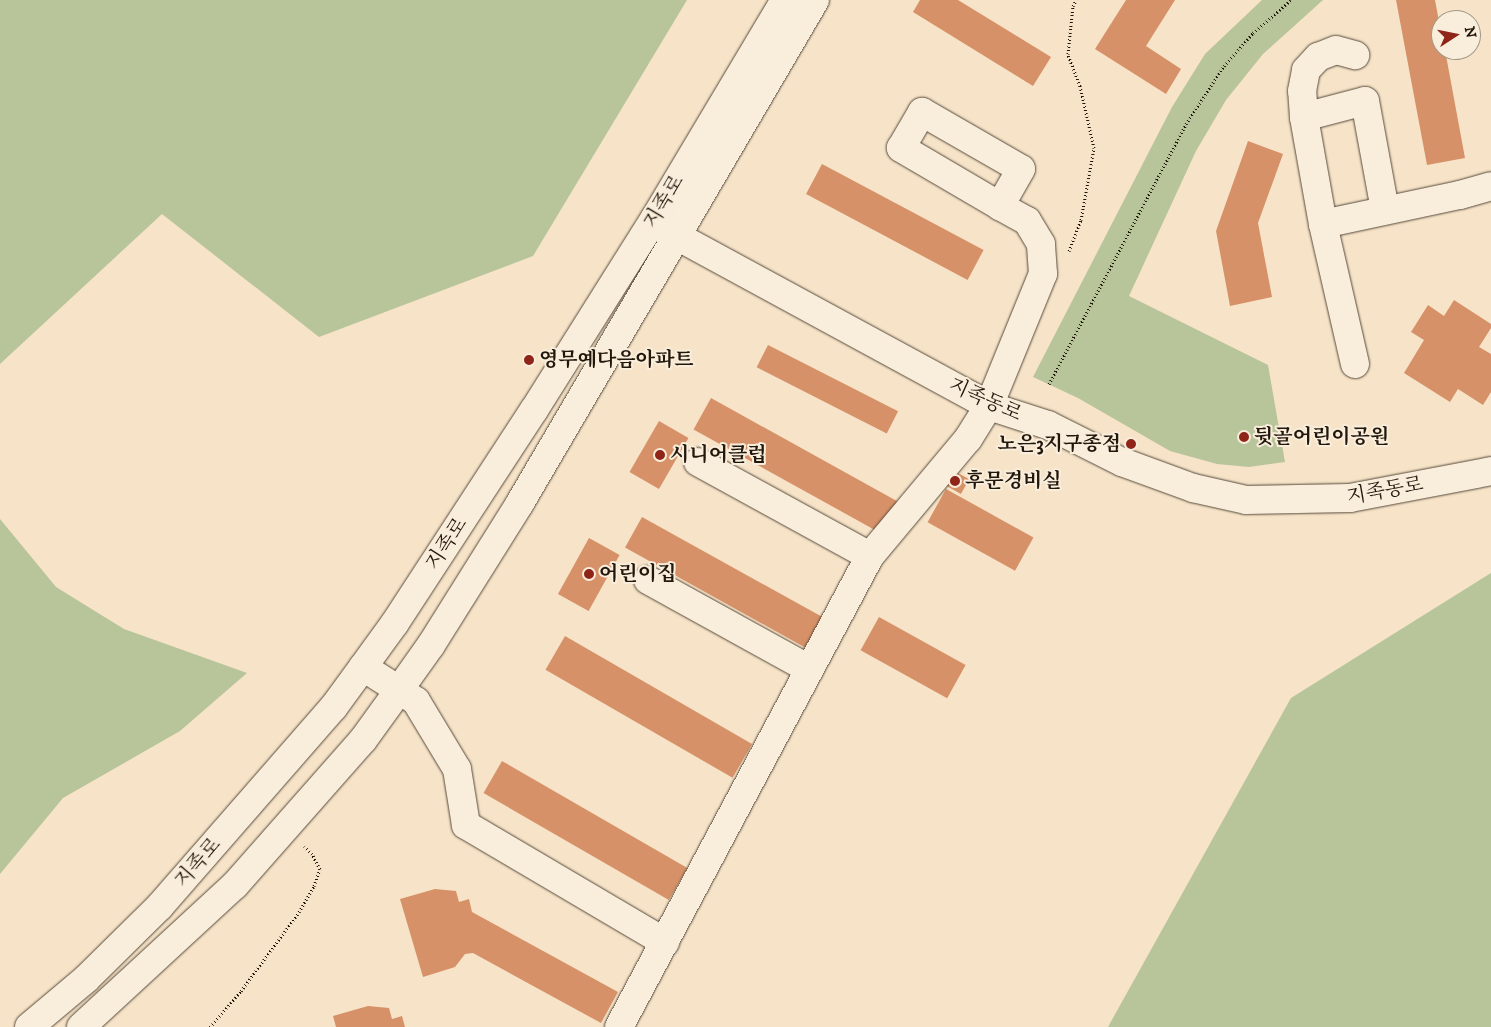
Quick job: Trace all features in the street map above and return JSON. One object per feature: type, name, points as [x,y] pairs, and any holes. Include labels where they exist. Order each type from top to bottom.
[{"type":"street","name":"지족로","points":[[29,1027],[86,979],[160,906],[295,752],[363,667],[395,623],[507,451],[652,223],[785,0]]},
{"type":"street","name":"지족로","points":[[81,1027],[235,885],[286,830],[363,740],[399,690],[431,645],[520,503],[815,0]]},
{"type":"street","points":[[1355,55],[1336,50],[1318,57],[1306,70],[1302,91],[1304,117],[1323,224],[1356,364]]},
{"type":"street","points":[[1304,117],[1365,101],[1385,210]]},
{"type":"street","points":[[1323,224],[1460,196],[1491,186]]},
{"type":"street","points":[[619,1027],[870,556],[968,439],[989,406],[1043,274],[1041,244],[1027,221],[1000,206]]},
{"type":"street","name":"지족동로","points":[[652,223],[989,406],[1048,426],[1122,462],[1193,488],[1246,500],[1350,498],[1491,471]]},
{"type":"street","points":[[698,462],[870,556]]},
{"type":"street","points":[[648,580],[809,669]]},
{"type":"street","points":[[363,667],[416,701],[457,769],[466,825],[664,942]]},
{"type":"path","points":[[1067,256],[1081,220],[1094,148],[1080,86],[1068,54],[1073,6],[1076,0]]},
{"type":"path","points":[[1048,384],[1186,124],[1224,66],[1253,33],[1292,0]]},
{"type":"path","points":[[210,1027],[241,991],[299,912],[314,886],[320,869],[312,854],[286,830]]},
{"type":"green space","points":[[0,0],[687,0],[533,256],[319,337],[162,214],[0,364]]},
{"type":"green space","points":[[1262,0],[1323,0],[1263,54],[1226,100],[1196,151],[1129,296],[1268,365],[1285,462],[1249,467],[1217,464],[1170,451],[1078,398],[1033,377],[1172,107],[1205,54]]},
{"type":"green space","points":[[0,519],[56,587],[124,629],[247,673],[180,731],[63,798],[0,874]]},
{"type":"green space","points":[[1491,573],[1491,1027],[1108,1027],[1291,698]]},
{"type":"building","points":[[920,0],[958,0],[1051,57],[1033,86],[913,12]]},
{"type":"building","points":[[1126,0],[1175,0],[1146,46],[1181,69],[1166,94],[1095,49]]},
{"type":"building","points":[[1396,0],[1435,0],[1437,10],[1431,10],[1431,60],[1447,60],[1465,158],[1427,165]]},
{"type":"building","points":[[1248,141],[1283,154],[1258,223],[1272,297],[1230,306],[1216,231]]},
{"type":"building","points":[[822,164],[984,250],[968,280],[806,194]]},
{"type":"building","points":[[1454,300],[1491,324],[1491,328],[1479,347],[1491,354],[1491,392],[1483,405],[1458,389],[1450,402],[1404,373],[1424,340],[1411,332],[1428,305],[1444,316]]},
{"type":"building","points":[[768,345],[898,411],[887,434],[757,367]]},
{"type":"building","points":[[711,398],[898,502],[881,533],[694,429]]},
{"type":"building","name":"시니어클럽","points":[[659,421],[688,438],[659,489],[630,472]]},
{"type":"building","name":"후문경비실","points":[[949,468],[969,479],[961,494],[941,483]]},
{"type":"building","points":[[946,489],[1033,537],[1015,571],[928,522]]},
{"type":"building","points":[[642,517],[828,620],[811,651],[625,548]]},
{"type":"building","name":"어린이집","points":[[589,538],[620,555],[589,611],[558,594]]},
{"type":"building","points":[[879,617],[966,665],[947,698],[861,650]]},
{"type":"building","points":[[565,636],[752,744],[733,778],[546,670]]},
{"type":"building","points":[[502,761],[687,868],[669,900],[484,793]]},
{"type":"building","points":[[435,889],[456,891],[459,902],[469,899],[472,912],[618,992],[601,1023],[473,953],[465,954],[455,967],[423,977],[400,899]]},
{"type":"building","points":[[368,1006],[389,1008],[392,1019],[402,1016],[405,1027],[336,1027],[333,1016]]},
{"type":"place","name":"영무예다음아파트","points":[[529,360]]},
{"type":"place","name":"뒷골어린이공원","points":[[1244,437]]},
{"type":"place","name":"노은3지구종점","points":[[1131,444]]},
{"type":"place","name":"시니어클럽","points":[[660,455]]},
{"type":"place","name":"후문경비실","points":[[955,481]]},
{"type":"place","name":"어린이집","points":[[589,574]]}]
